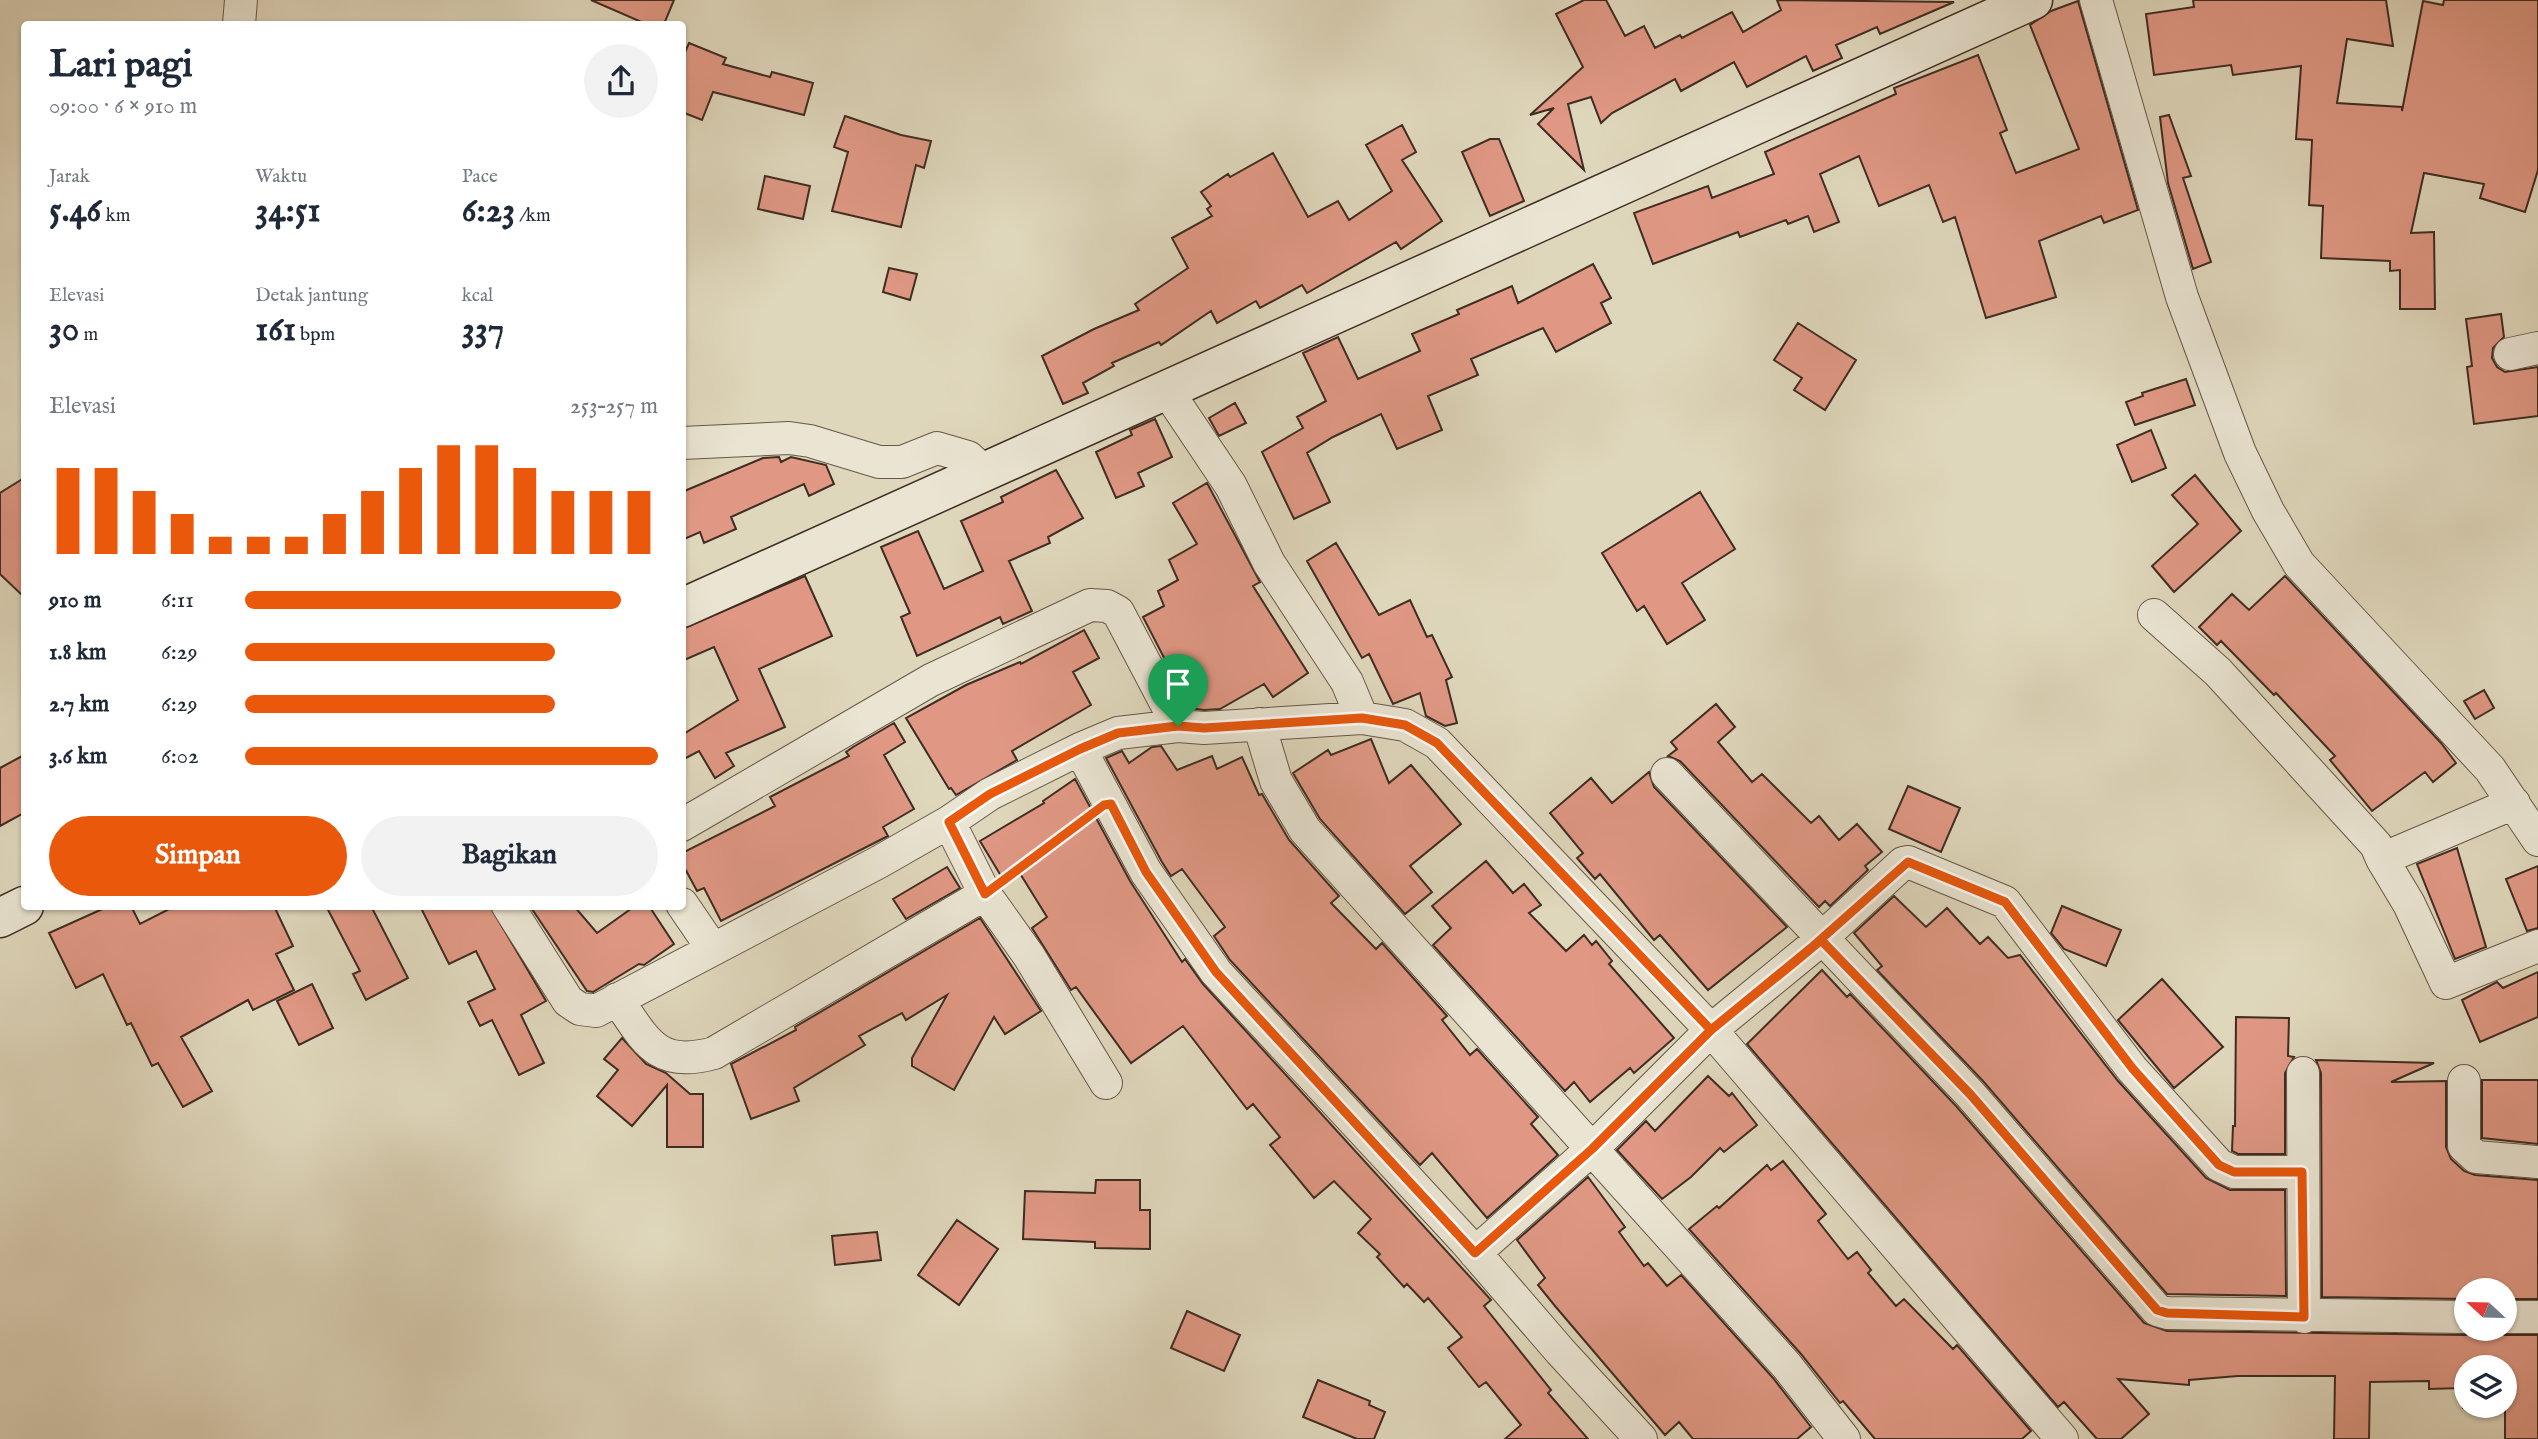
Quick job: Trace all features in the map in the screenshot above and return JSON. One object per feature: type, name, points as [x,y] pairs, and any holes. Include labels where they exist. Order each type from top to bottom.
[{"type":"street","points":[[239,21],[240,0]]},
{"type":"street","points":[[686,606],[2033,0]]},
{"type":"street","points":[[2096,0],[2182,297],[2239,453],[2268,511],[2299,564],[2490,769],[2538,839]]},
{"type":"street","points":[[1166,388],[1231,485],[1269,563],[1347,682],[1362,718]]},
{"type":"street","points":[[686,443],[789,438],[879,462],[902,463],[937,448],[968,457],[984,471]]},
{"type":"street","points":[[686,823],[931,680],[1090,605],[1107,606],[1118,612],[1178,726]]},
{"type":"street","points":[[2154,615],[2218,672],[2376,845],[2409,904],[2446,983],[2538,946]]},
{"type":"street","points":[[511,910],[568,1001],[580,1009],[596,1011],[623,1008],[712,948],[949,822],[990,794],[1118,733],[1178,726],[1204,728],[1362,718],[1405,725],[1437,743],[1711,1030],[2062,1439]]},
{"type":"street","points":[[1259,724],[1276,781],[1305,830],[1787,1366],[1844,1439]]},
{"type":"street","points":[[1080,749],[1146,872],[1216,972],[1475,1253],[1641,1439]]},
{"type":"street","points":[[1667,774],[1821,940],[1970,1094],[2157,1310],[2167,1313],[2304,1317],[2454,1317]]},
{"type":"street","points":[[2382,859],[2514,803]]},
{"type":"street","points":[[949,822],[985,894],[1029,956],[1106,1083]]},
{"type":"street","points":[[1475,1253],[1592,1149],[1711,1030],[1821,940],[1908,862],[2005,902],[2133,1069],[2204,1151],[2234,1172],[2302,1172]]},
{"type":"street","points":[[623,1008],[646,1042],[667,1055],[693,1059],[714,1053],[985,894]]},
{"type":"street","points":[[0,918],[21,908]]},
{"type":"street","points":[[686,910],[712,948]]},
{"type":"street","points":[[2303,1073],[2304,1317]]},
{"type":"street","points":[[2465,1081],[2464,1146],[2469,1152],[2476,1157],[2538,1162]]},
{"type":"street","points":[[2517,1317],[2538,1317]]},
{"type":"path","points":[[985,894],[1104,805],[1111,804]]},
{"type":"building","points":[[591,0],[674,0],[665,21],[639,21]]},
{"type":"building","points":[[1584,0],[1606,0],[1625,36],[1644,26],[1655,48],[1680,35],[1682,38],[1732,12],[1743,32],[1781,10],[1777,0],[1954,2],[1880,34],[1877,27],[1836,45],[1842,58],[1813,71],[1806,56],[1747,87],[1734,62],[1681,91],[1675,79],[1612,113],[1601,123],[1591,97],[1568,104],[1584,170],[1538,124],[1554,108],[1530,115],[1583,67],[1556,14]]},
{"type":"building","points":[[2193,0],[2386,0],[2393,46],[2347,39],[2337,103],[2402,107],[2402,111],[2423,1],[2443,5],[2444,0],[2538,0],[2538,170],[2525,212],[2480,198],[2484,184],[2424,173],[2411,233],[2434,232],[2435,309],[2400,309],[2400,270],[2390,271],[2390,261],[2321,258],[2323,206],[2309,205],[2312,140],[2296,139],[2301,66],[2233,75],[2231,65],[2154,75],[2146,14],[2194,7]]},
{"type":"building","points":[[2078,1],[2138,210],[2104,223],[2101,216],[2039,241],[2056,297],[1986,318],[1955,217],[1943,222],[1929,185],[1879,206],[1859,156],[1820,174],[1839,222],[1814,232],[1808,216],[1788,224],[1786,220],[1740,237],[1738,232],[1653,264],[1634,213],[1708,186],[1712,198],[1774,174],[1765,152],[1896,94],[1894,88],[1978,55],[2007,130],[2000,133],[2016,173],[2079,149],[2030,25],[2051,11]]},
{"type":"building","points":[[689,43],[726,58],[723,64],[770,77],[772,72],[813,83],[804,115],[713,92],[702,120],[686,114],[686,50]]},
{"type":"building","points":[[2169,115],[2191,176],[2183,178],[2211,262],[2193,269],[2168,183],[2160,117]]},
{"type":"building","points":[[845,116],[901,135],[931,141],[924,168],[916,165],[901,227],[832,211],[848,152],[834,147]]},
{"type":"building","points":[[1402,125],[1416,152],[1402,160],[1442,221],[1401,249],[1396,242],[1307,293],[1302,285],[1260,308],[1256,301],[1217,323],[1211,311],[1161,345],[1159,342],[1112,363],[1114,366],[1083,383],[1088,393],[1063,404],[1042,356],[1094,329],[1139,310],[1135,304],[1188,268],[1172,238],[1212,216],[1207,209],[1211,206],[1201,192],[1228,174],[1230,177],[1273,153],[1308,217],[1338,201],[1349,220],[1392,191],[1366,145]]},
{"type":"building","points":[[1490,139],[1499,139],[1524,201],[1490,216],[1462,152]]},
{"type":"building","points":[[765,176],[810,186],[803,219],[758,209]]},
{"type":"building","points":[[1593,264],[1611,298],[1601,303],[1611,323],[1556,352],[1543,328],[1471,359],[1478,375],[1428,396],[1442,430],[1397,449],[1381,414],[1307,453],[1330,502],[1294,519],[1262,452],[1303,428],[1297,417],[1326,401],[1303,353],[1338,337],[1358,379],[1420,351],[1412,334],[1459,314],[1457,310],[1512,286],[1518,303]]},
{"type":"building","points":[[889,268],[917,274],[910,300],[883,292]]},
{"type":"building","points":[[2501,314],[2504,337],[2493,348],[2492,358],[2497,367],[2505,372],[2538,367],[2538,416],[2474,424],[2467,367],[2472,366],[2466,319]]},
{"type":"building","points":[[1798,323],[1856,360],[1825,410],[1794,390],[1802,378],[1774,360]]},
{"type":"building","points":[[2186,379],[2195,405],[2135,425],[2126,402],[2143,396],[2142,393]]},
{"type":"building","points":[[1235,403],[1246,423],[1219,436],[1209,418]]},
{"type":"building","points":[[1155,419],[1172,457],[1138,473],[1144,486],[1116,498],[1096,452],[1132,435],[1130,430]]},
{"type":"building","points":[[2151,430],[2166,468],[2132,482],[2117,445]]},
{"type":"building","points":[[779,457],[781,462],[791,457],[826,465],[834,484],[809,496],[804,484],[731,517],[736,529],[704,543],[700,532],[686,538],[686,490],[763,458]]},
{"type":"building","points":[[1056,470],[1083,518],[1048,537],[1050,543],[1009,561],[1032,611],[1003,624],[1000,617],[917,656],[901,617],[910,613],[881,547],[918,531],[944,589],[983,571],[961,521],[1003,502],[1001,497]]},
{"type":"building","points":[[2195,475],[2241,531],[2174,592],[2152,566],[2198,524],[2172,495]]},
{"type":"building","points":[[21,480],[21,594],[0,574],[0,493]]},
{"type":"building","points":[[1207,483],[1260,582],[1253,586],[1308,673],[1273,697],[1264,684],[1220,709],[1204,710],[1190,708],[1143,617],[1164,606],[1158,591],[1178,580],[1169,560],[1197,544],[1173,503]]},
{"type":"building","points":[[1700,492],[1735,549],[1682,583],[1705,620],[1667,644],[1644,606],[1637,611],[1602,553]]},
{"type":"building","points":[[1336,543],[1379,615],[1410,600],[1427,637],[1432,635],[1452,677],[1446,680],[1457,723],[1445,726],[1426,716],[1420,693],[1393,704],[1369,654],[1362,658],[1307,561]]},
{"type":"building","points":[[805,576],[832,636],[759,669],[785,727],[726,753],[734,766],[715,778],[699,751],[686,758],[686,732],[738,700],[714,647],[686,659],[686,627]]},
{"type":"building","points":[[2285,576],[2441,743],[2456,763],[2433,782],[2425,772],[2372,811],[2330,760],[2335,756],[2276,693],[2274,695],[2221,641],[2217,645],[2199,627],[2232,594],[2249,610]]},
{"type":"building","points":[[1084,630],[1099,658],[1073,672],[1091,705],[1012,751],[1017,760],[956,795],[949,789],[906,718],[966,685],[1020,662],[1021,664]]},
{"type":"building","points":[[2484,690],[2494,708],[2475,719],[2464,701]]},
{"type":"building","points":[[1716,704],[1735,727],[1718,742],[1752,782],[1762,774],[1811,823],[1819,816],[1839,840],[1857,824],[1882,852],[1865,866],[1868,870],[1830,906],[1825,901],[1819,907],[1680,761],[1668,756],[1677,749],[1671,742]]},
{"type":"building","points":[[894,723],[905,742],[884,755],[914,809],[883,827],[888,836],[721,921],[704,888],[697,891],[686,870],[686,851],[775,806],[770,797],[849,756],[846,752]]},
{"type":"building","points":[[1371,739],[1389,783],[1411,765],[1461,824],[1410,866],[1432,892],[1405,914],[1320,819],[1293,773],[1328,750],[1331,755]]},
{"type":"building","points":[[1161,746],[1177,770],[1212,756],[1217,769],[1242,757],[1259,795],[1262,794],[1289,840],[1339,896],[1331,903],[1376,949],[1382,943],[1447,1016],[1442,1020],[1470,1055],[1477,1049],[1538,1117],[1531,1124],[1558,1155],[1487,1218],[1432,1153],[1420,1165],[1230,960],[1214,936],[1225,927],[1182,869],[1171,876],[1106,758],[1122,751],[1129,763],[1152,747]]},
{"type":"building","points":[[21,757],[21,815],[0,826],[0,768]]},
{"type":"building","points":[[1649,772],[1654,787],[1787,927],[1708,990],[1660,935],[1654,940],[1600,874],[1595,879],[1577,858],[1583,853],[1550,813],[1591,778],[1612,803]]},
{"type":"building","points":[[1075,779],[1130,881],[1182,962],[1185,959],[1203,984],[1491,1300],[1484,1306],[1551,1390],[1548,1393],[1588,1439],[1505,1439],[1521,1425],[1486,1382],[1479,1387],[1448,1348],[1462,1337],[1428,1298],[1424,1302],[1407,1284],[1404,1287],[1377,1257],[1380,1254],[1358,1233],[1371,1219],[1334,1181],[1314,1198],[1270,1145],[1280,1137],[1253,1104],[1247,1109],[1183,1026],[1131,1063],[1076,987],[1071,990],[1032,928],[1047,917],[1016,867],[1001,876],[980,841],[1044,803],[1043,801]]},
{"type":"building","points":[[1908,786],[1960,808],[1941,852],[1889,829]]},
{"type":"building","points":[[2457,848],[2486,947],[2455,959],[2417,864]]},
{"type":"building","points":[[1486,861],[1513,893],[1524,884],[1541,905],[1529,913],[1566,951],[1584,935],[1592,945],[1596,941],[1612,961],[1609,964],[1674,1038],[1634,1073],[1630,1068],[1590,1102],[1574,1082],[1565,1091],[1433,945],[1451,928],[1432,906]]},
{"type":"building","points":[[2538,866],[2538,928],[2527,931],[2506,879]]},
{"type":"building","points":[[947,867],[960,888],[906,919],[893,899]]},
{"type":"building","points":[[1894,896],[1926,927],[1947,908],[1980,944],[1988,937],[2008,958],[2020,955],[2118,1081],[2206,1178],[2230,1190],[2285,1190],[2286,1296],[2167,1294],[1983,1081],[1877,970],[1882,966],[1854,933]]},
{"type":"building","points":[[2062,906],[2121,930],[2106,966],[2064,949],[2051,933]]},
{"type":"building","points":[[100,910],[133,910],[140,924],[167,910],[276,910],[293,946],[276,954],[294,990],[253,1010],[248,1000],[181,1037],[212,1091],[183,1107],[158,1063],[152,1066],[131,1023],[127,1025],[103,974],[76,988],[49,933]]},
{"type":"building","points":[[328,910],[373,910],[408,978],[366,1000],[353,974],[360,971]]},
{"type":"building","points":[[422,910],[492,910],[546,1001],[521,1015],[544,1063],[519,1075],[492,1020],[480,1026],[468,1002],[495,989],[476,951],[449,964]]},
{"type":"building","points":[[533,910],[577,910],[597,933],[629,910],[652,910],[674,944],[644,965],[639,964],[593,992],[587,991]]},
{"type":"building","points":[[980,918],[1041,1011],[1005,1034],[994,1017],[954,1090],[912,1066],[912,1058],[947,995],[906,1020],[902,1013],[859,1036],[865,1045],[794,1088],[799,1101],[751,1119],[731,1064],[796,1030],[795,1027]]},
{"type":"building","points":[[1822,970],[1847,997],[1850,994],[1956,1106],[2144,1323],[2167,1331],[2454,1335],[2454,1341],[2517,1341],[2517,1335],[2538,1335],[2538,1439],[2505,1439],[2505,1418],[2517,1418],[2517,1355],[2454,1355],[2454,1388],[2429,1389],[2429,1381],[2370,1382],[2369,1439],[2334,1439],[2335,1376],[2238,1376],[2189,1380],[2189,1385],[2118,1379],[2149,1414],[2121,1439],[2097,1439],[2064,1402],[2058,1407],[1747,1044]]},
{"type":"building","points":[[2538,972],[2538,1017],[2480,1042],[2462,1000],[2497,982],[2503,988]]},
{"type":"building","points":[[2162,979],[2223,1047],[2174,1088],[2118,1020]]},
{"type":"building","points":[[312,984],[333,1028],[299,1045],[277,1001]]},
{"type":"building","points":[[2236,1017],[2289,1018],[2288,1056],[2294,1057],[2285,1073],[2285,1154],[2238,1154],[2232,1151],[2235,1126]]},
{"type":"building","points":[[622,1038],[646,1064],[666,1073],[690,1094],[703,1094],[703,1147],[667,1147],[667,1085],[632,1126],[597,1096],[618,1070],[604,1059]]},
{"type":"building","points":[[2316,1060],[2434,1063],[2391,1082],[2446,1081],[2446,1147],[2451,1159],[2464,1171],[2475,1175],[2538,1180],[2538,1299],[2517,1299],[2517,1278],[2454,1278],[2454,1299],[2322,1297],[2321,1073]]},
{"type":"building","points":[[1708,1076],[1729,1096],[1732,1093],[1757,1125],[1724,1152],[1720,1148],[1691,1177],[1662,1199],[1617,1150],[1646,1121],[1655,1131]]},
{"type":"building","points":[[2482,1080],[2538,1080],[2538,1144],[2482,1138]]},
{"type":"building","points":[[1783,1161],[1826,1214],[1818,1221],[1848,1259],[1857,1252],[1871,1270],[1868,1273],[1896,1306],[1904,1299],[1953,1349],[1957,1345],[2031,1431],[2022,1439],[1875,1439],[1843,1401],[1840,1403],[1801,1354],[1689,1229],[1717,1206],[1719,1208],[1767,1165],[1771,1170]]},
{"type":"building","points":[[1588,1177],[1625,1227],[1619,1232],[1644,1266],[1648,1263],[1667,1286],[1681,1275],[1773,1378],[1811,1427],[1797,1439],[1693,1439],[1679,1422],[1665,1435],[1538,1285],[1545,1278],[1517,1240]]},
{"type":"building","points":[[1096,1180],[1140,1180],[1140,1210],[1150,1210],[1150,1249],[1095,1248],[1095,1242],[1023,1239],[1025,1191],[1095,1193]]},
{"type":"building","points":[[957,1220],[998,1249],[959,1305],[918,1275]]},
{"type":"building","points":[[877,1232],[881,1260],[835,1265],[832,1236]]},
{"type":"building","points":[[1187,1311],[1240,1335],[1224,1371],[1171,1348]]},
{"type":"building","points":[[1318,1380],[1370,1401],[1369,1405],[1385,1412],[1374,1439],[1357,1439],[1303,1417]]},
{"type":"route","points":[[1178,726],[1118,733],[990,794],[949,822],[985,894],[1104,805],[1111,804],[1146,872],[1216,972],[1475,1253],[1592,1149],[1711,1030],[1811,948],[1903,863],[1914,862],[2005,902],[2133,1069],[2219,1165],[2234,1172],[2302,1172],[2304,1317],[2167,1313],[2157,1310],[1970,1094],[1821,940],[1711,1030],[1437,743],[1405,725],[1362,718],[1204,728],[1178,726]]}]
